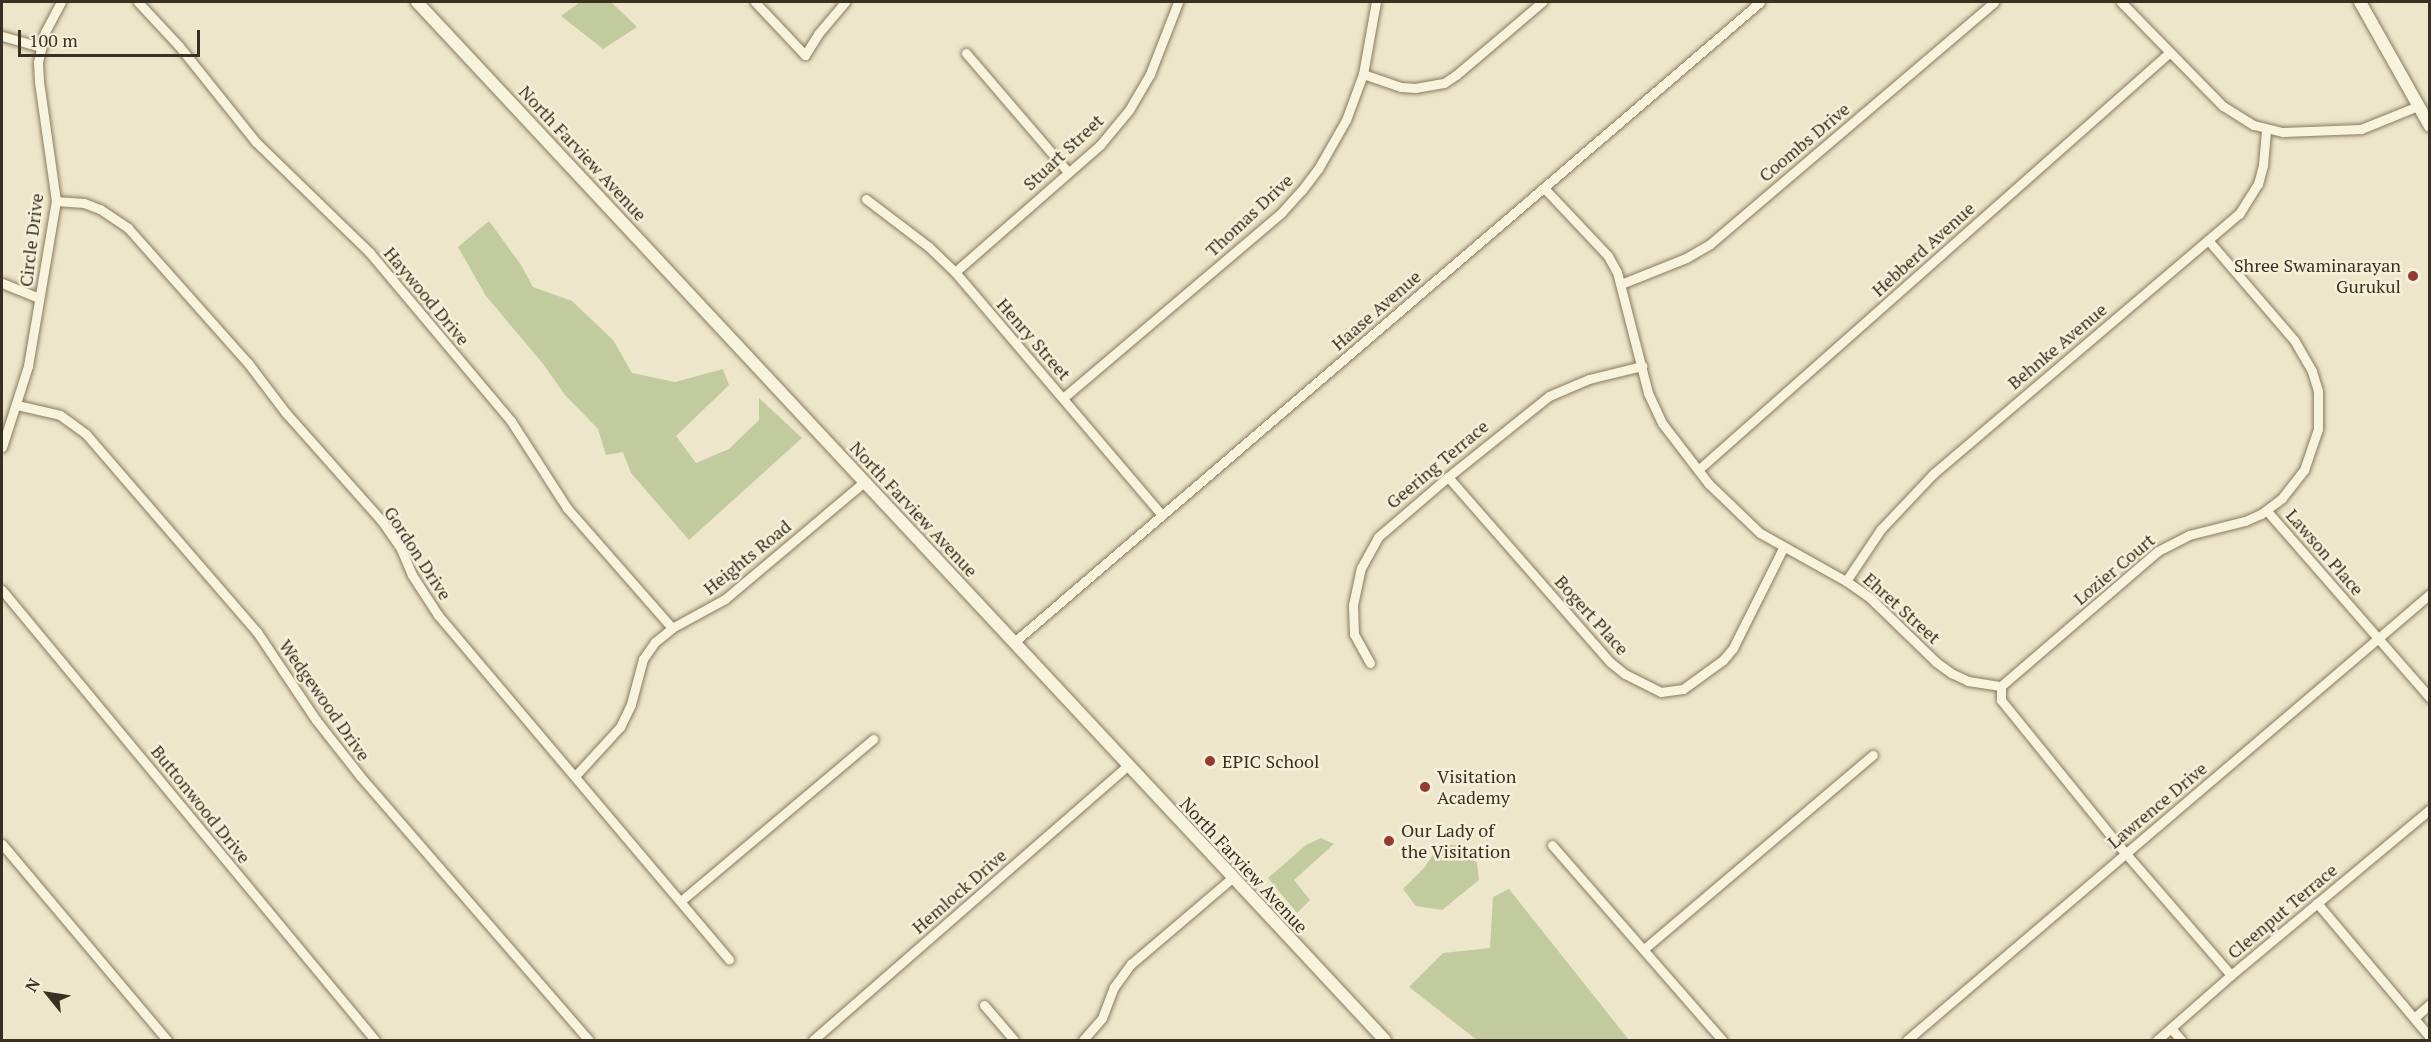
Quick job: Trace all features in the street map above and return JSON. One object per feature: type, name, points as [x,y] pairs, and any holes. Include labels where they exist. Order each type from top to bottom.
[{"type":"street","name":"Circle Drive","points":[[2,447],[28,366],[56,201],[39,81],[41,47],[45,32],[61,2]]},
{"type":"street","name":"Haywood Drive","points":[[138,2],[180,45],[256,142],[370,252],[511,421],[567,508],[672,628]]},
{"type":"street","name":"North Farview Avenue","points":[[417,2],[1385,1041]]},
{"type":"street","points":[[755,2],[805,55],[818,34],[845,2]]},
{"type":"street","name":"Stuart Street","points":[[955,272],[1100,145],[1130,110],[1150,75],[1178,2]]},
{"type":"street","name":"Thomas Drive","points":[[1063,398],[1281,213],[1295,198],[1335,143],[1363,74],[1376,2]]},
{"type":"street","points":[[1363,74],[1401,87],[1415,88],[1444,83],[1542,2]]},
{"type":"street","name":"Haase Avenue","points":[[1013,643],[1760,2]]},
{"type":"street","name":"Coombs Drive","points":[[1621,284],[1686,258],[1710,244],[1994,2]]},
{"type":"street","points":[[2121,2],[2223,106],[2238,117],[2266,129],[2310,132],[2361,129],[2423,108]]},
{"type":"street","points":[[2360,2],[2423,108],[2430,126]]},
{"type":"street","points":[[2,36],[41,47]]},
{"type":"street","name":"Hebberd Avenue","points":[[1698,470],[2170,52]]},
{"type":"street","points":[[966,53],[1068,172]]},
{"type":"street","name":"Behnke Avenue","points":[[1846,581],[1881,529],[1933,474],[2239,214],[2250,198],[2263,165],[2266,129]]},
{"type":"street","name":"Ehret Street","points":[[1544,188],[1608,256],[1621,284],[1648,393],[1662,423],[1698,470],[1742,519],[1783,548],[1846,581],[1887,613],[1947,670],[1968,681],[2001,686]]},
{"type":"street","name":"Henry Street","points":[[866,199],[929,248],[955,272],[1162,515]]},
{"type":"street","name":"Gordon Drive","points":[[56,201],[84,203],[100,209],[128,228],[248,363],[286,413],[381,520],[438,615],[729,958]]},
{"type":"street","name":"Lawson Place","points":[[2208,240],[2304,353],[2318,391],[2318,429],[2313,450],[2295,484],[2267,511],[2430,698]]},
{"type":"street","points":[[2,283],[39,298]]},
{"type":"street","name":"Geering Terrace","points":[[1370,663],[1354,634],[1355,586],[1361,568],[1378,537],[1549,396],[1589,379],[1642,366]]},
{"type":"street","name":"Wedgewood Drive","points":[[17,405],[60,415],[86,434],[257,632],[316,720],[360,776],[589,1041]]},
{"type":"street","name":"Bogert Place","points":[[1448,477],[1610,662],[1625,674],[1660,692],[1683,689],[1723,660],[1733,648],[1783,548]]},
{"type":"street","name":"Heights Road","points":[[576,776],[620,727],[631,704],[643,659],[655,642],[672,628],[725,599],[865,482]]},
{"type":"street","name":"Lozier Court","points":[[2001,686],[2165,546],[2189,535],[2245,521],[2267,511]]},
{"type":"street","name":"Buttonwood Drive","points":[[2,590],[375,1041]]},
{"type":"street","name":"Lawrence Drive","points":[[1907,1041],[2430,594]]},
{"type":"street","points":[[2001,686],[2001,700],[2126,853],[2231,975]]},
{"type":"street","points":[[682,900],[873,739]]},
{"type":"street","points":[[1644,950],[1873,755]]},
{"type":"street","name":"Hemlock Drive","points":[[813,1041],[1127,766]]},
{"type":"street","name":"Cleenput Terrace","points":[[2157,1041],[2231,975],[2430,809]]},
{"type":"street","points":[[2,844],[166,1041]]},
{"type":"street","points":[[1552,845],[1722,1041]]},
{"type":"street","points":[[1083,1041],[1102,1018],[1114,987],[1131,963],[1232,878]]},
{"type":"street","points":[[2317,903],[2430,1037]]},
{"type":"street","points":[[2414,1018],[2430,1004]]},
{"type":"street","points":[[984,1005],[1014,1041]]},
{"type":"street","points":[[2171,1028],[2181,1041]]},
{"type":"green space","points":[[580,2],[611,2],[637,27],[603,49],[561,16]]},
{"type":"green space","points":[[489,221],[521,265],[533,287],[572,301],[613,340],[632,373],[675,382],[723,369],[729,385],[676,436],[696,463],[729,449],[759,420],[759,398],[802,438],[689,540],[631,473],[623,452],[606,455],[598,429],[565,395],[544,365],[486,296],[458,247]]},
{"type":"green space","points":[[1321,838],[1334,844],[1294,880],[1310,900],[1297,913],[1268,878],[1306,845]]},
{"type":"green space","points":[[1450,845],[1461,845],[1477,863],[1479,880],[1442,910],[1416,906],[1403,889],[1424,868],[1434,853]]},
{"type":"green space","points":[[1509,889],[1629,1040],[1477,1040],[1409,987],[1443,953],[1490,948],[1493,897]]},
{"type":"place","name":"Shree Swaminarayan Gurukul","points":[[2413,276]]},
{"type":"place","name":"EPIC School","points":[[1210,761]]},
{"type":"place","name":"Visitation Academy","points":[[1425,787]]},
{"type":"place","name":"Our Lady of the Visitation","points":[[1389,841]]}]
